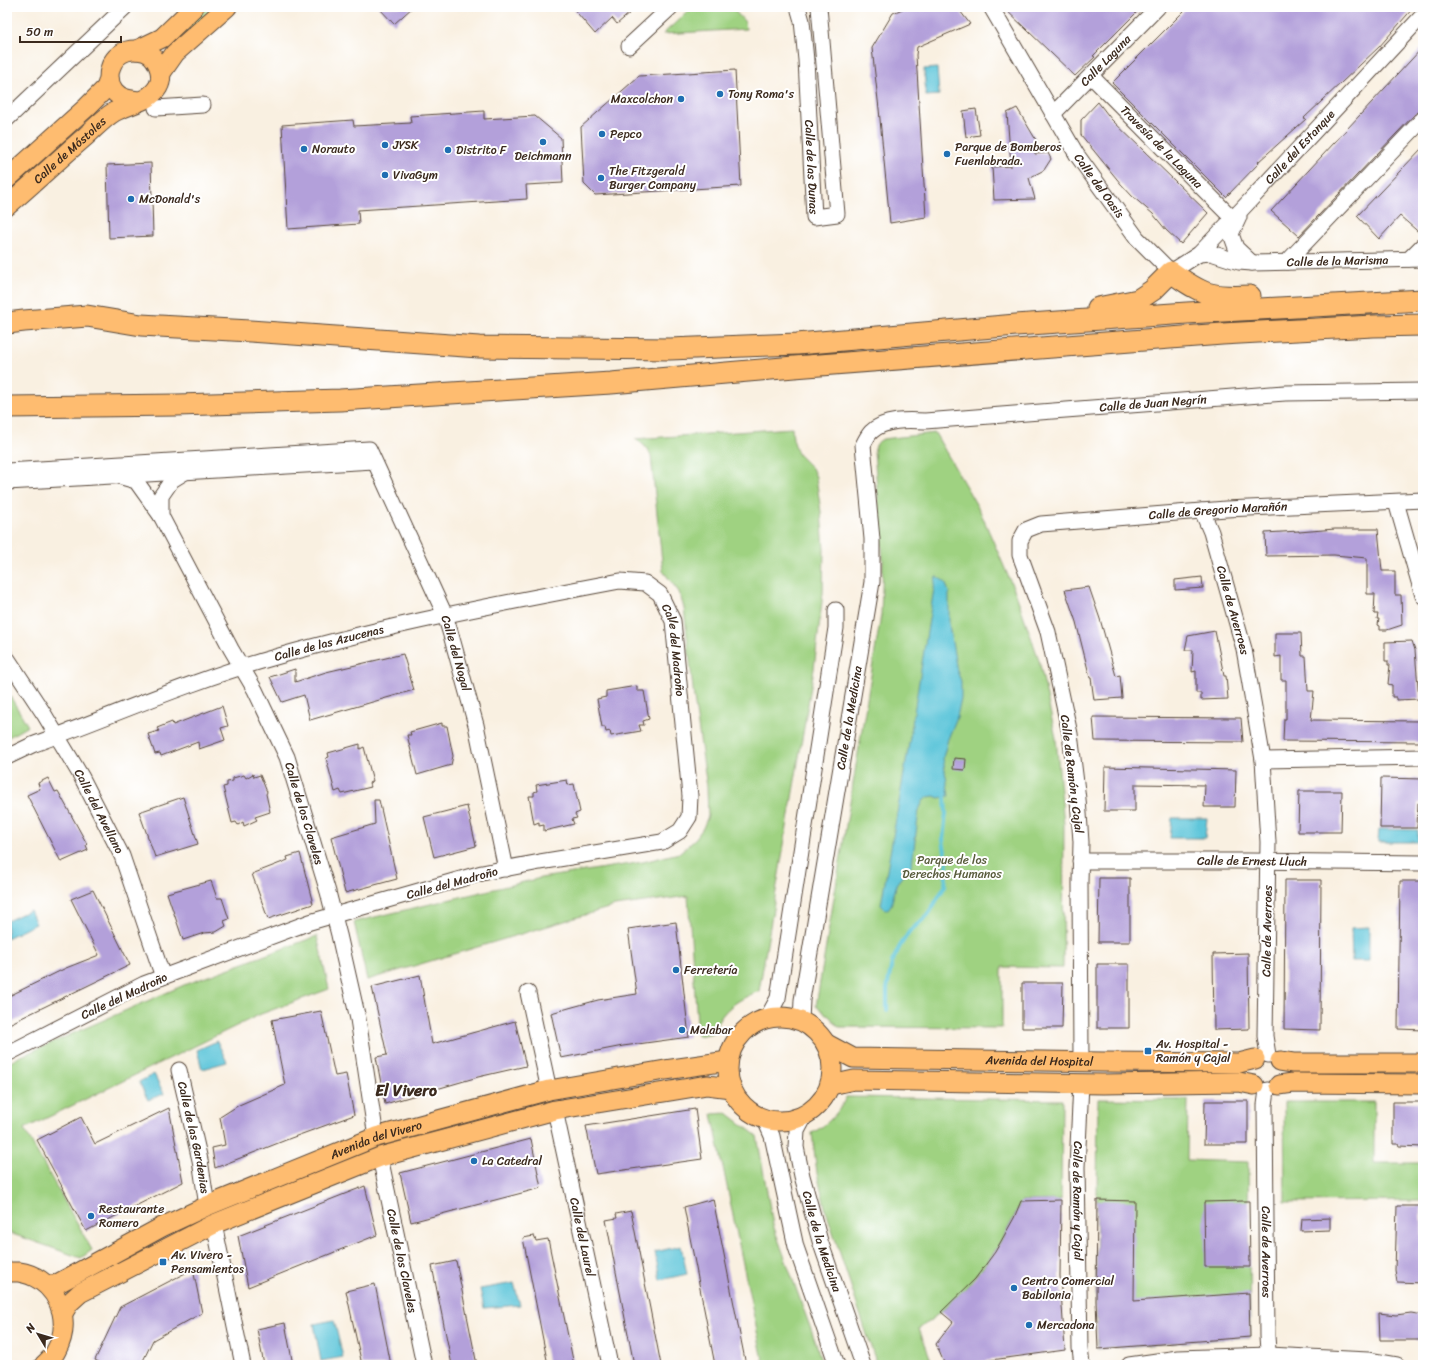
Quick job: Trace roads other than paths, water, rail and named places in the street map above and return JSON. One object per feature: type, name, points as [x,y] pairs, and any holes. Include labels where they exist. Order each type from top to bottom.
[{"type":"highway","points":[[1016,326],[1138,300],[1153,290],[1171,272],[1191,287],[1207,295],[1226,297],[1391,288],[1423,294]]},
{"type":"highway","points":[[13,321],[87,316],[141,325],[478,347],[670,349],[797,344],[1187,313],[1423,300]]},
{"type":"highway","points":[[7,336],[22,333],[141,325]]},
{"type":"highway","points":[[7,407],[169,405],[226,402],[340,400],[611,383],[1222,334],[1373,326],[1423,325]]},
{"type":"highway","points":[[7,421],[175,416],[226,402]]},
{"type":"main road","points":[[137,50],[148,53],[157,61],[161,72],[159,86],[151,96],[139,101],[125,100],[114,92],[109,79],[110,68],[116,58],[126,51],[137,50],[162,38],[194,7]]},
{"type":"main road","points":[[161,72],[175,53],[226,7]]},
{"type":"main road","name":"Calle de Móstoles","points":[[7,179],[106,88],[109,79]]},
{"type":"main road","name":"Calle de Móstoles","points":[[7,206],[113,113],[139,101]]},
{"type":"main road","points":[[775,1017],[790,1017],[801,1021],[814,1028],[827,1044],[833,1064],[831,1085],[821,1103],[805,1116],[786,1122],[765,1120],[747,1110],[734,1095],[728,1075],[728,1061],[730,1054],[739,1036],[756,1023],[767,1018],[775,1017]]},
{"type":"main road","name":"Avenida del Hospital","points":[[827,1044],[853,1058],[1239,1063],[1267,1058],[1293,1063],[1423,1063]]},
{"type":"main road","points":[[1267,1058],[1283,1066],[1284,1073],[1283,1080],[1267,1087],[1250,1079],[1249,1072],[1250,1065],[1267,1058]]},
{"type":"main road","name":"Avenida del Vivero","points":[[47,1285],[55,1285],[162,1227],[207,1206],[376,1137],[549,1090],[728,1061]]},
{"type":"main road","name":"Avenida del Hospital","points":[[831,1085],[854,1080],[1081,1084],[1239,1082],[1267,1087],[1293,1083],[1423,1084]]},
{"type":"main road","name":"Avenida del Vivero","points":[[63,1313],[69,1303],[80,1293],[214,1224],[380,1157],[555,1110],[707,1085],[731,1088]]},
{"type":"main road","points":[[11,1269],[35,1276],[47,1285],[57,1298],[63,1313],[63,1333],[56,1352],[44,1365]]},
{"type":"street","points":[[7,120],[124,7]]},
{"type":"street","points":[[629,46],[671,7]]},
{"type":"street","name":"Calle de las Dunas","points":[[798,7],[802,21],[806,60],[814,217],[837,214],[819,7]]},
{"type":"street","name":"Calle Laguna","points":[[1053,114],[1158,7]]},
{"type":"street","name":"Calle del Oasis","points":[[994,8],[1079,158],[1136,238],[1171,272]]},
{"type":"street","name":"Calle del Estanque","points":[[1171,272],[1199,254],[1423,15]]},
{"type":"street","name":"Travesía de la Laguna","points":[[1091,76],[1237,214]]},
{"type":"street","points":[[156,108],[203,104]]},
{"type":"street","points":[[1287,262],[1423,119]]},
{"type":"street","points":[[1237,214],[1231,234],[1236,248],[1252,263]]},
{"type":"street","points":[[1416,259],[1423,245]]},
{"type":"street","name":"Calle de la Marisma","points":[[1199,254],[1211,254],[1239,262],[1252,263],[1416,259]]},
{"type":"street","name":"Calle de Juan Negrín","points":[[884,423],[1285,393],[1423,391]]},
{"type":"street","name":"Calle de la Medicina","points":[[801,1021],[802,1000],[872,582],[872,539],[863,445],[871,432],[884,423]]},
{"type":"street","points":[[7,471],[371,455]]},
{"type":"street","points":[[7,482],[185,472],[371,455]]},
{"type":"street","name":"Calle del Nogal","points":[[371,455],[445,615],[476,724],[506,869]]},
{"type":"street","points":[[161,516],[161,496],[172,480],[185,472]]},
{"type":"street","name":"Calle de los Claveles","points":[[117,476],[136,481],[161,516],[255,690],[287,757],[328,892],[358,1019],[376,1137]]},
{"type":"street","name":"Calle de Gregorio Marañón","points":[[1020,540],[1026,530],[1041,524],[1202,511],[1423,500]]},
{"type":"street","points":[[1396,502],[1423,596]]},
{"type":"street","name":"Calle de Averroes","points":[[1202,511],[1211,532],[1244,649],[1263,760],[1269,882],[1265,1036],[1267,1058]]},
{"type":"street","name":"Calle de Ramón y Cajal","points":[[1020,540],[1020,555],[1048,632],[1070,734],[1078,799],[1081,842],[1081,1062]]},
{"type":"street","name":"Calle de las Azucenas","points":[[7,757],[32,745],[221,673],[281,656],[445,615],[620,581],[645,583],[660,594]]},
{"type":"street","name":"Calle del Madroño","points":[[7,1054],[144,984],[310,922],[482,873],[662,842],[680,830],[689,817],[690,796],[673,621],[660,594]]},
{"type":"street","points":[[767,1018],[778,998],[836,628],[836,610]]},
{"type":"street","name":"Calle del Avellano","points":[[7,658],[81,776],[122,856],[163,977]]},
{"type":"street","points":[[1263,760],[1423,757]]},
{"type":"street","name":"Calle de Ernest Lluch","points":[[1080,861],[1423,863]]},
{"type":"street","points":[[528,993],[549,1090]]},
{"type":"street","name":"Calle de las Gardenias","points":[[179,1070],[200,1160],[207,1206]]},
{"type":"street","name":"Calle de Ramón y Cajal","points":[[1081,1084],[1077,1175],[1080,1340],[1082,1365]]},
{"type":"street","name":"Calle de Averroes","points":[[1267,1087],[1265,1105],[1267,1336],[1269,1360]]},
{"type":"street","name":"Calle del Laurel","points":[[555,1110],[610,1365]]},
{"type":"street","name":"Calle de la Medicina","points":[[805,1116],[797,1131],[796,1147],[802,1176],[820,1241],[863,1365]]},
{"type":"street","points":[[765,1120],[772,1136],[796,1247],[837,1365]]},
{"type":"street","name":"Calle de los Claveles","points":[[380,1157],[424,1365]]},
{"type":"street","points":[[214,1224],[243,1365]]},
{"type":"street","points":[[1129,1365],[1178,1358],[1368,1360],[1397,1365]]},
{"type":"water","points":[[937,68],[939,95],[926,96],[924,69]]},
{"type":"water","points":[[936,576],[945,582],[949,592],[949,625],[957,671],[961,681],[961,698],[957,717],[948,739],[943,758],[949,796],[939,798],[934,796],[928,797],[923,801],[919,810],[912,864],[897,883],[891,905],[888,909],[885,909],[881,905]]},
{"type":"water","points":[[1172,818],[1207,818],[1205,838],[1170,838]]},
{"type":"water","points":[[1379,829],[1418,830],[1418,842],[1378,842]]},
{"type":"water","points":[[30,910],[36,924],[7,938],[7,921]]},
{"type":"water","points":[[1369,927],[1369,961],[1352,961],[1351,928]]},
{"type":"water","points":[[217,1041],[227,1062],[202,1069],[197,1050]]},
{"type":"water","points":[[154,1074],[164,1094],[148,1100],[139,1082]]},
{"type":"water","points":[[681,1246],[687,1274],[660,1280],[655,1252]]},
{"type":"water","points":[[514,1283],[520,1305],[484,1308],[480,1289]]},
{"type":"water","points":[[334,1320],[343,1357],[321,1361],[314,1324]]},
{"type":"waterway","points":[[887,1010],[887,989],[892,962],[909,932],[928,915],[945,886],[947,864],[943,840],[946,813],[945,797]]},
{"type":"place","name":"Tony Roma's","points":[[720,94]]},
{"type":"place","name":"Maxcolchon","points":[[681,99]]},
{"type":"place","name":"Pepco","points":[[602,134]]},
{"type":"place","name":"Deichmann","points":[[543,142]]},
{"type":"place","name":"JYSK","points":[[385,145]]},
{"type":"place","name":"Norauto","points":[[304,149]]},
{"type":"place","name":"Distrito F","points":[[448,150]]},
{"type":"place","name":"Parque de Bomberos Fuenlabrada.","points":[[947,154]]},
{"type":"place","name":"VivaGym","points":[[385,175]]},
{"type":"place","name":"The Fitzgerald Burger Company","points":[[601,178]]},
{"type":"place","name":"McDonald's","points":[[131,199]]},
{"type":"place","name":"Ferretería","points":[[676,970]]},
{"type":"place","name":"Malabar","points":[[682,1030]]},
{"type":"place","name":"Av. Hospital - Ramón y Cajal","points":[[1148,1051]]},
{"type":"place","name":"La Catedral","points":[[474,1161]]},
{"type":"place","name":"Restaurante Romero","points":[[91,1216]]},
{"type":"place","name":"Av. Vivero - Pensamientos","points":[[163,1262]]},
{"type":"place","name":"Centro Comercial Babilonia","points":[[1014,1288]]},
{"type":"place","name":"Mercadona","points":[[1029,1325]]},
{"type":"district","name":"El Vivero","points":[[406,1090]]},
{"type":"park label","name":"Parque de los Derechos Humanos","points":[[952,867]]}]
